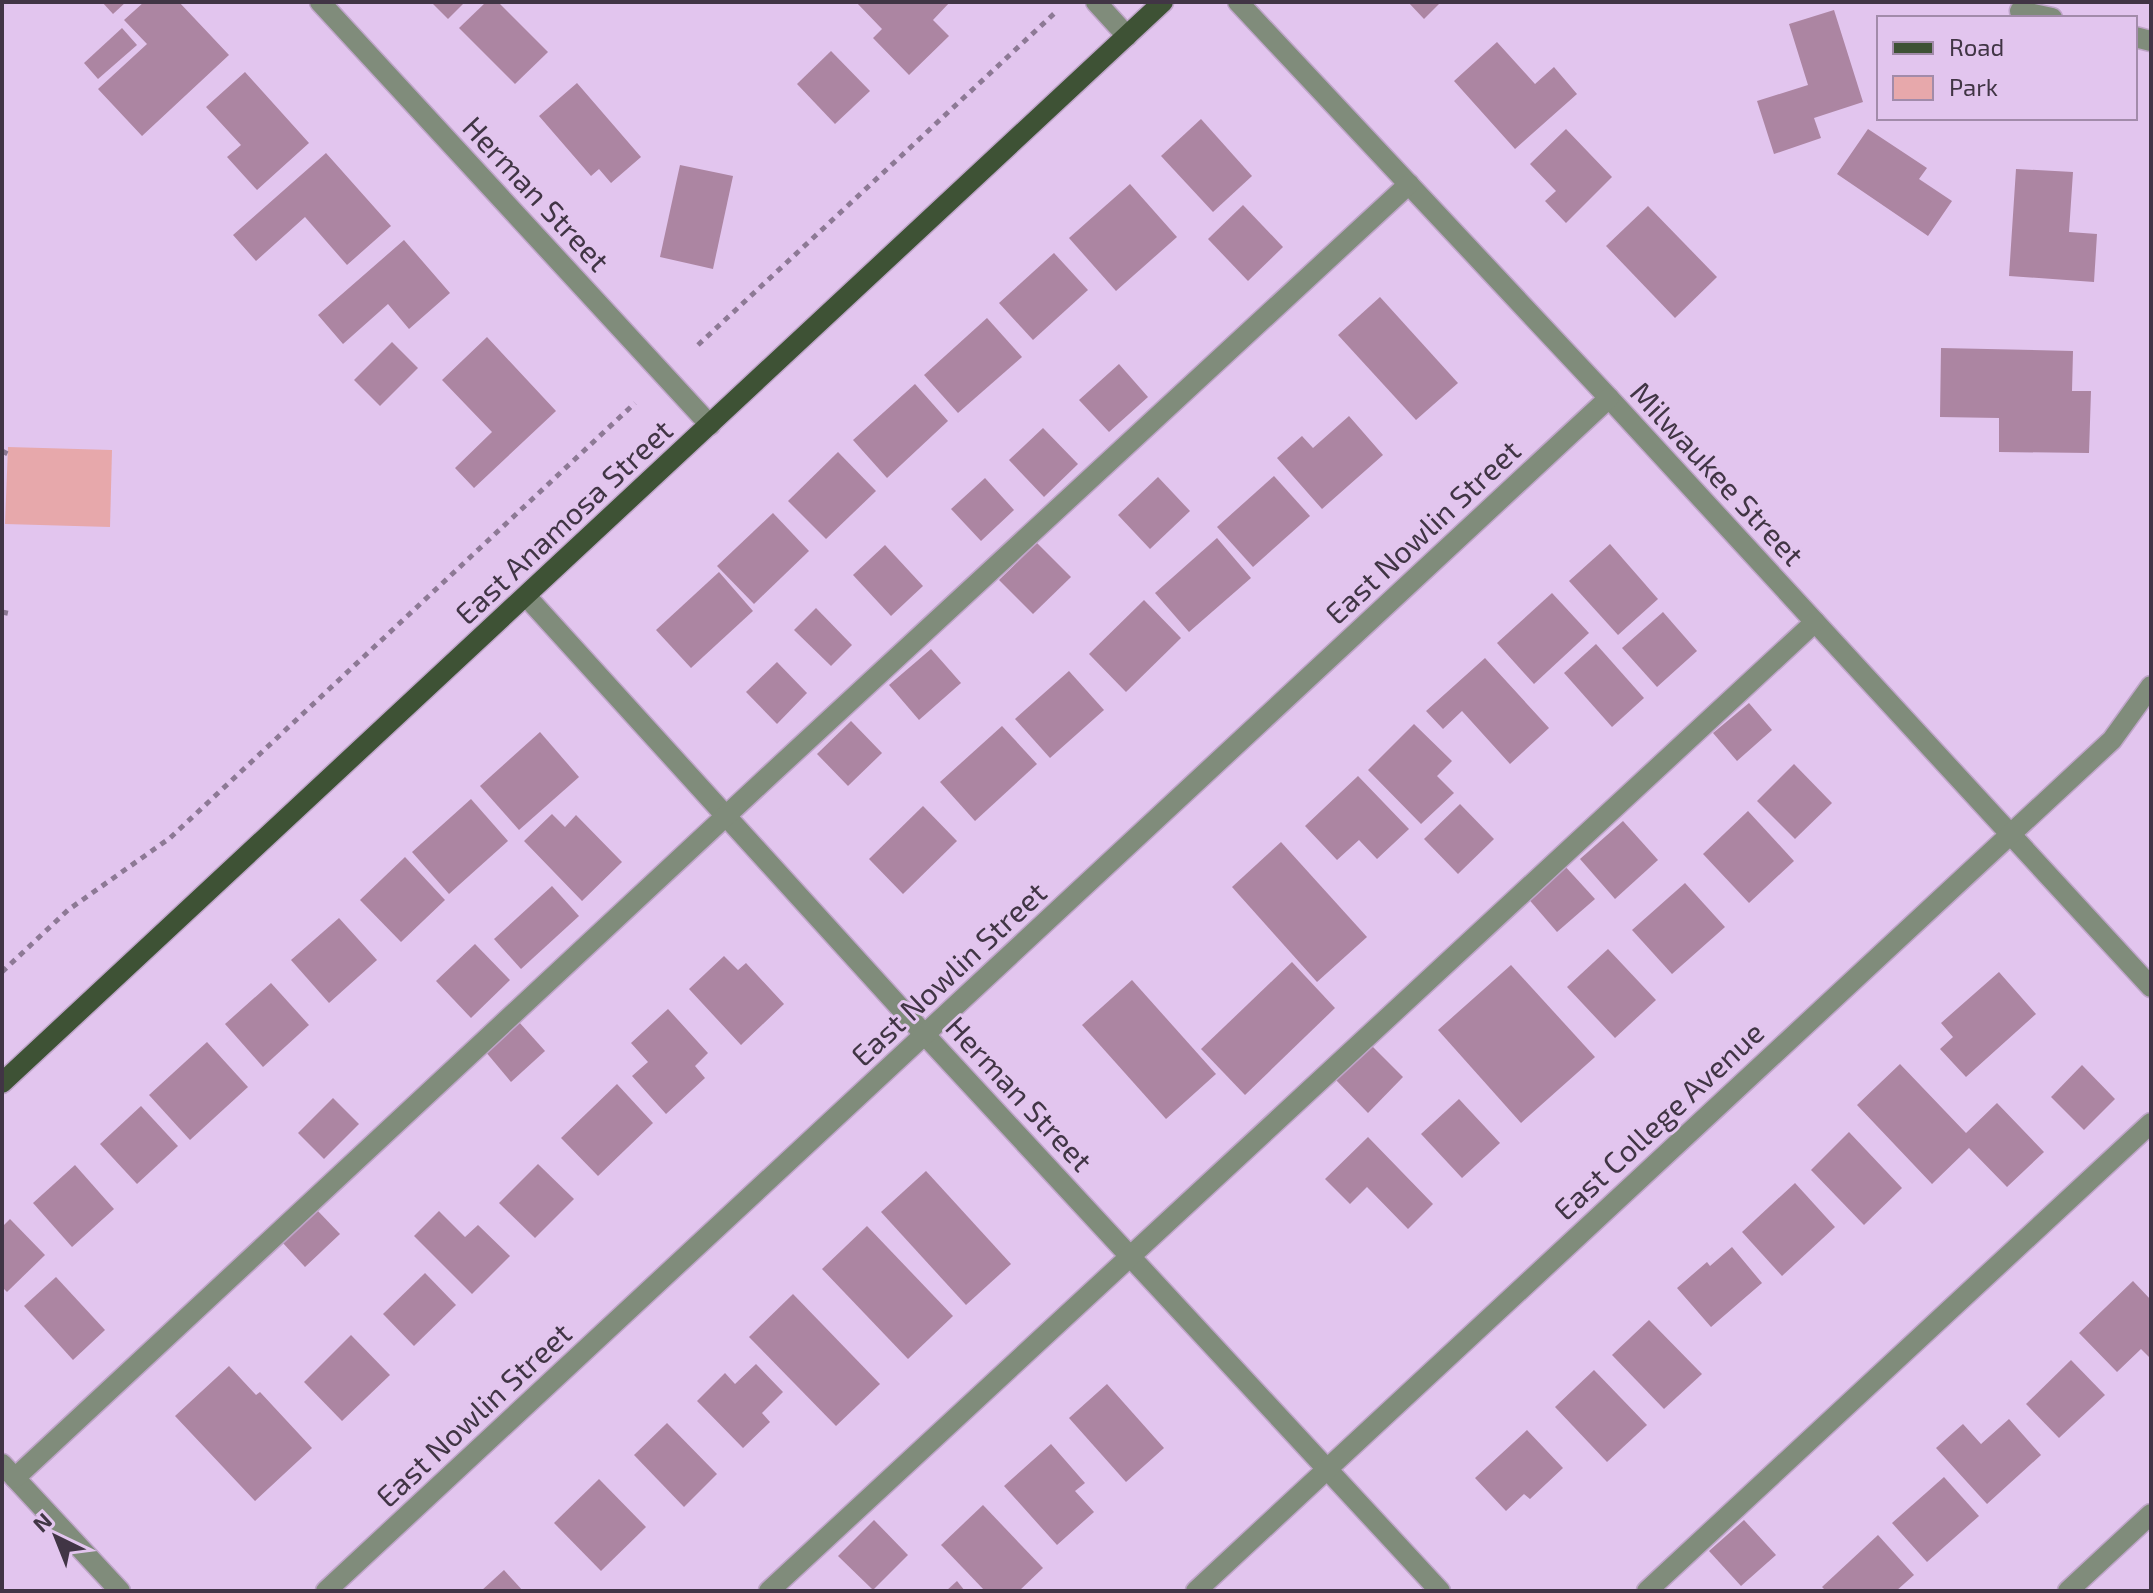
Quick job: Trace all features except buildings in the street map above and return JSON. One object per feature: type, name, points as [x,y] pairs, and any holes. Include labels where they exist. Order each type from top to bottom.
[{"type":"main road","name":"East Anamosa Street","points":[[2,1083],[1163,2]]},
{"type":"street","name":"Herman Street","points":[[320,2],[710,425]]},
{"type":"street","points":[[1096,2],[1127,36]]},
{"type":"street","name":"Milwaukee Street","points":[[1238,2],[1609,398],[2151,987]]},
{"type":"street","points":[[2020,11],[2043,16]]},
{"type":"street","points":[[120,1591],[8,1471],[726,815],[1409,184]]},
{"type":"street","name":"East Nowlin Street","points":[[326,1591],[1609,398]]},
{"type":"street","name":"Herman Street","points":[[526,596],[925,1035],[1440,1591]]},
{"type":"street","points":[[769,1591],[1815,622]]},
{"type":"street","name":"East College Avenue","points":[[1196,1591],[2112,740],[2151,686]]},
{"type":"street","points":[[1647,1591],[2151,1123]]},
{"type":"street","points":[[2068,1591],[2151,1514]]},
{"type":"path","points":[[698,345],[1058,10]]},
{"type":"path","points":[[2,972],[68,910],[170,838],[635,403]]},
{"type":"path","points":[[2,612],[11,614]]},
{"type":"green space","points":[[8,447],[112,450],[110,527],[5,524]]}]
